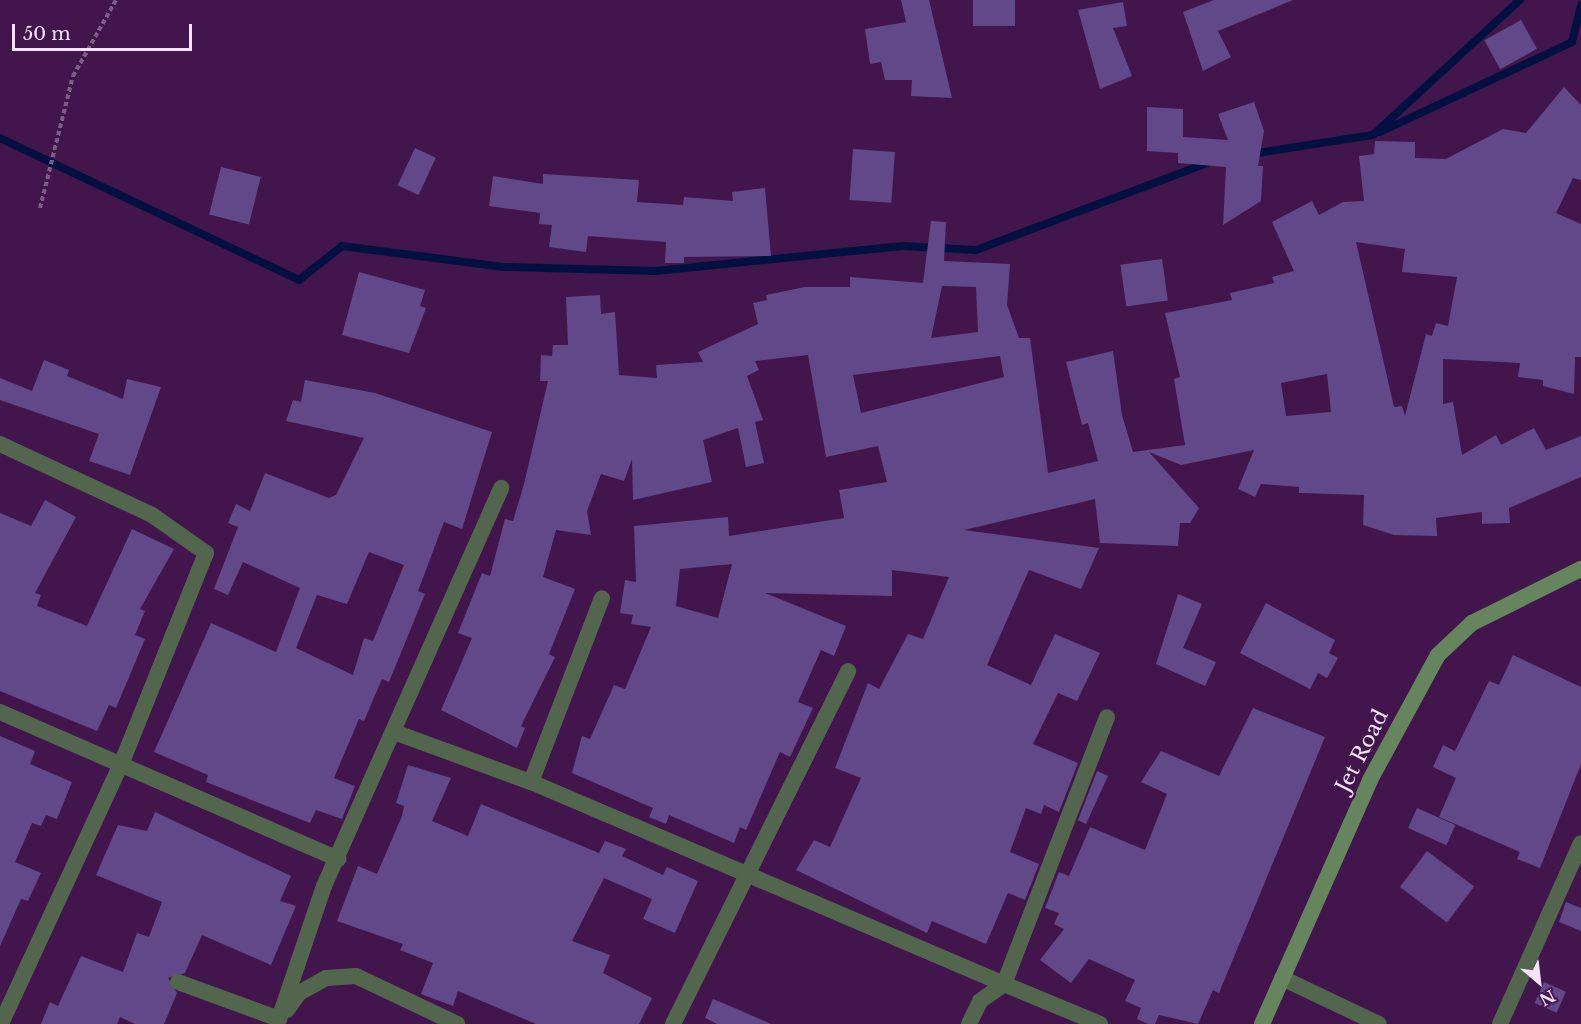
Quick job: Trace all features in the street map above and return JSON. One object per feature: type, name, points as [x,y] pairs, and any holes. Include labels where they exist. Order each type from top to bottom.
[{"type":"main road","name":"Jet Road","points":[[1262,1024],[1370,780],[1438,655],[1472,623],[1581,569]]},
{"type":"street","points":[[0,444],[152,515],[206,553],[121,764],[6,994],[1,1024]]},
{"type":"street","points":[[278,1022],[338,860],[501,488]]},
{"type":"street","points":[[531,782],[602,598]]},
{"type":"street","points":[[673,1024],[750,877],[848,671]]},
{"type":"street","points":[[0,712],[338,860]]},
{"type":"street","points":[[969,1024],[981,1001],[1004,984],[1107,717]]},
{"type":"street","points":[[394,732],[531,782],[1100,1024]]},
{"type":"street","points":[[1500,1024],[1581,843]]},
{"type":"street","points":[[278,1022],[308,988],[326,978],[356,976],[457,1024]]},
{"type":"street","points":[[1282,978],[1379,1024]]},
{"type":"street","points":[[178,982],[278,1022]]},
{"type":"path","points":[[40,208],[73,76],[116,0]]},
{"type":"building","points":[[901,0],[929,0],[952,98],[911,96],[912,80],[885,80],[881,62],[870,64],[865,29],[906,22]]},
{"type":"building","points":[[973,0],[1015,0],[1015,26],[973,26]]},
{"type":"building","points":[[1214,0],[1293,0],[1218,31],[1231,57],[1203,71],[1183,12]]},
{"type":"building","points":[[1123,2],[1127,26],[1113,28],[1132,76],[1100,89],[1078,10]]},
{"type":"building","points":[[1521,20],[1537,49],[1500,69],[1484,40]]},
{"type":"building","points":[[1564,87],[1581,105],[1581,180],[1573,178],[1556,213],[1581,224],[1581,357],[1575,357],[1574,394],[1543,386],[1543,380],[1518,377],[1520,363],[1443,359],[1443,404],[1453,402],[1462,455],[1496,435],[1501,445],[1534,428],[1546,450],[1581,436],[1581,477],[1509,508],[1510,523],[1482,524],[1482,512],[1436,518],[1437,536],[1394,535],[1363,525],[1364,495],[1299,493],[1299,487],[1261,484],[1255,497],[1238,489],[1254,450],[1181,465],[1149,452],[1199,508],[1190,523],[1180,523],[1178,546],[1100,543],[1095,499],[964,530],[1099,548],[1081,589],[1029,570],[987,665],[1031,685],[1055,634],[1100,653],[1077,701],[1058,693],[1033,744],[1078,763],[1059,812],[1044,805],[1041,814],[1026,808],[1010,852],[1039,864],[1025,900],[1008,893],[986,944],[932,921],[927,933],[796,870],[814,840],[830,847],[861,778],[835,768],[868,683],[879,689],[908,634],[923,639],[949,577],[892,570],[892,596],[765,593],[846,626],[834,656],[821,650],[798,702],[813,708],[790,757],[780,752],[746,830],[740,827],[734,843],[669,815],[666,824],[649,817],[653,808],[572,773],[582,736],[590,739],[614,685],[625,689],[651,627],[631,624],[633,615],[620,613],[625,580],[636,582],[634,526],[728,517],[729,536],[844,518],[839,490],[887,482],[878,446],[826,457],[808,355],[755,361],[759,370],[747,376],[763,420],[755,422],[764,463],[746,467],[738,428],[703,440],[712,482],[633,500],[632,459],[624,481],[601,474],[587,511],[591,535],[556,530],[543,577],[575,589],[549,654],[555,657],[521,726],[525,728],[517,748],[441,710],[472,638],[458,633],[482,573],[490,576],[505,519],[513,521],[524,484],[548,381],[540,381],[541,355],[552,356],[553,345],[568,345],[566,297],[600,295],[601,314],[615,312],[619,375],[657,378],[656,365],[703,362],[698,352],[758,324],[753,303],[767,300],[766,295],[805,287],[850,287],[850,277],[923,283],[931,221],[946,222],[944,261],[1010,264],[1007,305],[1019,338],[1030,338],[1048,473],[1098,461],[1088,423],[1082,425],[1066,362],[1113,351],[1122,415],[1133,452],[1185,445],[1174,379],[1180,377],[1165,313],[1232,300],[1230,293],[1274,283],[1272,277],[1294,271],[1272,222],[1312,201],[1319,215],[1343,202],[1364,201],[1359,156],[1374,154],[1375,141],[1415,142],[1415,158],[1446,159],[1503,129],[1526,133]],"holes":[[[1356,242],[1405,249],[1402,272],[1457,277],[1448,326],[1436,323],[1432,336],[1426,334],[1405,416],[1402,406],[1394,407]],[[942,286],[976,287],[978,332],[931,338]],[[1000,356],[1004,377],[861,413],[853,375]],[[1327,374],[1331,412],[1286,416],[1281,383]],[[732,564],[718,618],[676,606],[680,569]]]},
{"type":"building","points":[[1254,102],[1264,131],[1258,166],[1263,166],[1261,201],[1223,225],[1226,167],[1178,163],[1178,153],[1147,151],[1147,107],[1183,109],[1183,137],[1228,140],[1218,114]]},
{"type":"building","points":[[415,148],[436,158],[419,195],[398,185]]},
{"type":"building","points":[[853,149],[895,152],[891,203],[849,200]]},
{"type":"building","points":[[221,167],[261,177],[249,224],[209,215]]},
{"type":"building","points":[[543,174],[639,180],[637,202],[683,205],[684,197],[733,201],[732,192],[765,188],[771,256],[684,257],[684,263],[665,263],[666,242],[588,236],[586,252],[549,247],[552,225],[539,224],[540,213],[489,206],[493,176],[543,184]]},
{"type":"building","points":[[1162,259],[1168,301],[1126,306],[1120,265]]},
{"type":"building","points":[[359,272],[425,290],[420,306],[426,308],[409,353],[342,335]]},
{"type":"building","points":[[44,360],[69,370],[67,376],[123,399],[127,379],[161,387],[130,475],[89,461],[99,434],[0,400],[0,378],[32,391]]},
{"type":"building","points":[[305,380],[375,393],[492,432],[462,529],[444,522],[418,591],[425,594],[389,682],[382,679],[364,721],[359,719],[334,778],[355,786],[342,819],[316,810],[310,823],[206,782],[208,775],[154,752],[211,623],[276,652],[300,588],[243,562],[228,595],[214,589],[238,527],[228,523],[236,504],[250,511],[265,473],[329,498],[336,495],[364,438],[286,421],[293,400],[301,402]],"holes":[[[369,552],[404,565],[373,641],[364,638],[353,675],[296,648],[317,595],[347,604]]]},
{"type":"building","points":[[45,500],[76,517],[35,593],[41,595],[37,606],[87,626],[132,529],[174,549],[140,609],[145,611],[135,635],[145,639],[116,708],[109,705],[97,731],[0,691],[0,513],[31,526]]},
{"type":"building","points":[[1178,594],[1202,604],[1183,648],[1216,662],[1205,686],[1156,664]]},
{"type":"building","points":[[1266,603],[1335,640],[1329,653],[1338,658],[1327,678],[1318,673],[1310,689],[1240,653]]},
{"type":"building","points":[[1513,655],[1581,687],[1581,764],[1540,868],[1517,859],[1520,852],[1439,817],[1456,778],[1433,767],[1443,745],[1455,751],[1489,681],[1499,685]]},
{"type":"building","points":[[1253,708],[1325,737],[1219,993],[1213,990],[1198,1024],[1159,1015],[1155,1024],[1148,1024],[1137,1019],[1141,1008],[1125,1001],[1135,980],[1089,959],[1071,983],[1040,960],[1064,929],[1054,924],[1059,913],[1045,908],[1059,872],[1069,876],[1090,827],[1145,850],[1167,794],[1141,782],[1161,751],[1219,776]]},
{"type":"building","points":[[0,736],[35,751],[30,764],[72,782],[57,819],[46,815],[41,826],[32,823],[15,862],[41,873],[28,901],[21,899],[0,946]]},
{"type":"building","points":[[408,765],[451,778],[432,821],[468,836],[481,804],[599,853],[605,841],[626,849],[622,856],[663,875],[667,867],[698,881],[675,933],[643,919],[652,899],[604,878],[572,941],[610,955],[603,973],[652,998],[639,1024],[536,1024],[458,991],[453,1006],[421,994],[433,963],[400,950],[403,944],[337,921],[358,866],[377,874],[402,816],[404,806],[396,803]]},
{"type":"building","points":[[1097,771],[1108,776],[1086,824],[1078,820]]},
{"type":"building","points":[[1417,808],[1455,825],[1446,845],[1408,828]]},
{"type":"building","points":[[155,812],[291,876],[280,901],[296,906],[271,965],[202,935],[185,973],[168,978],[177,993],[164,1024],[135,1024],[120,1017],[117,1024],[41,1024],[50,1002],[58,1006],[81,956],[123,972],[137,933],[149,937],[162,902],[96,875],[118,825],[147,831]]},
{"type":"building","points":[[1427,851],[1474,887],[1447,922],[1400,887]]},
{"type":"building","points":[[1566,902],[1581,908],[1581,931],[1559,922]]},
{"type":"building","points":[[1544,982],[1566,992],[1557,1013],[1535,1003]]},
{"type":"building","points":[[713,999],[771,1024],[717,1024],[705,1018]]},
{"type":"waterway","points":[[1251,154],[1373,135],[1520,0]]},
{"type":"waterway","points":[[1380,132],[1572,42],[1581,5]]},
{"type":"waterway","points":[[0,138],[299,280],[342,246],[504,267],[656,271],[903,246],[976,250],[1210,162]]}]
